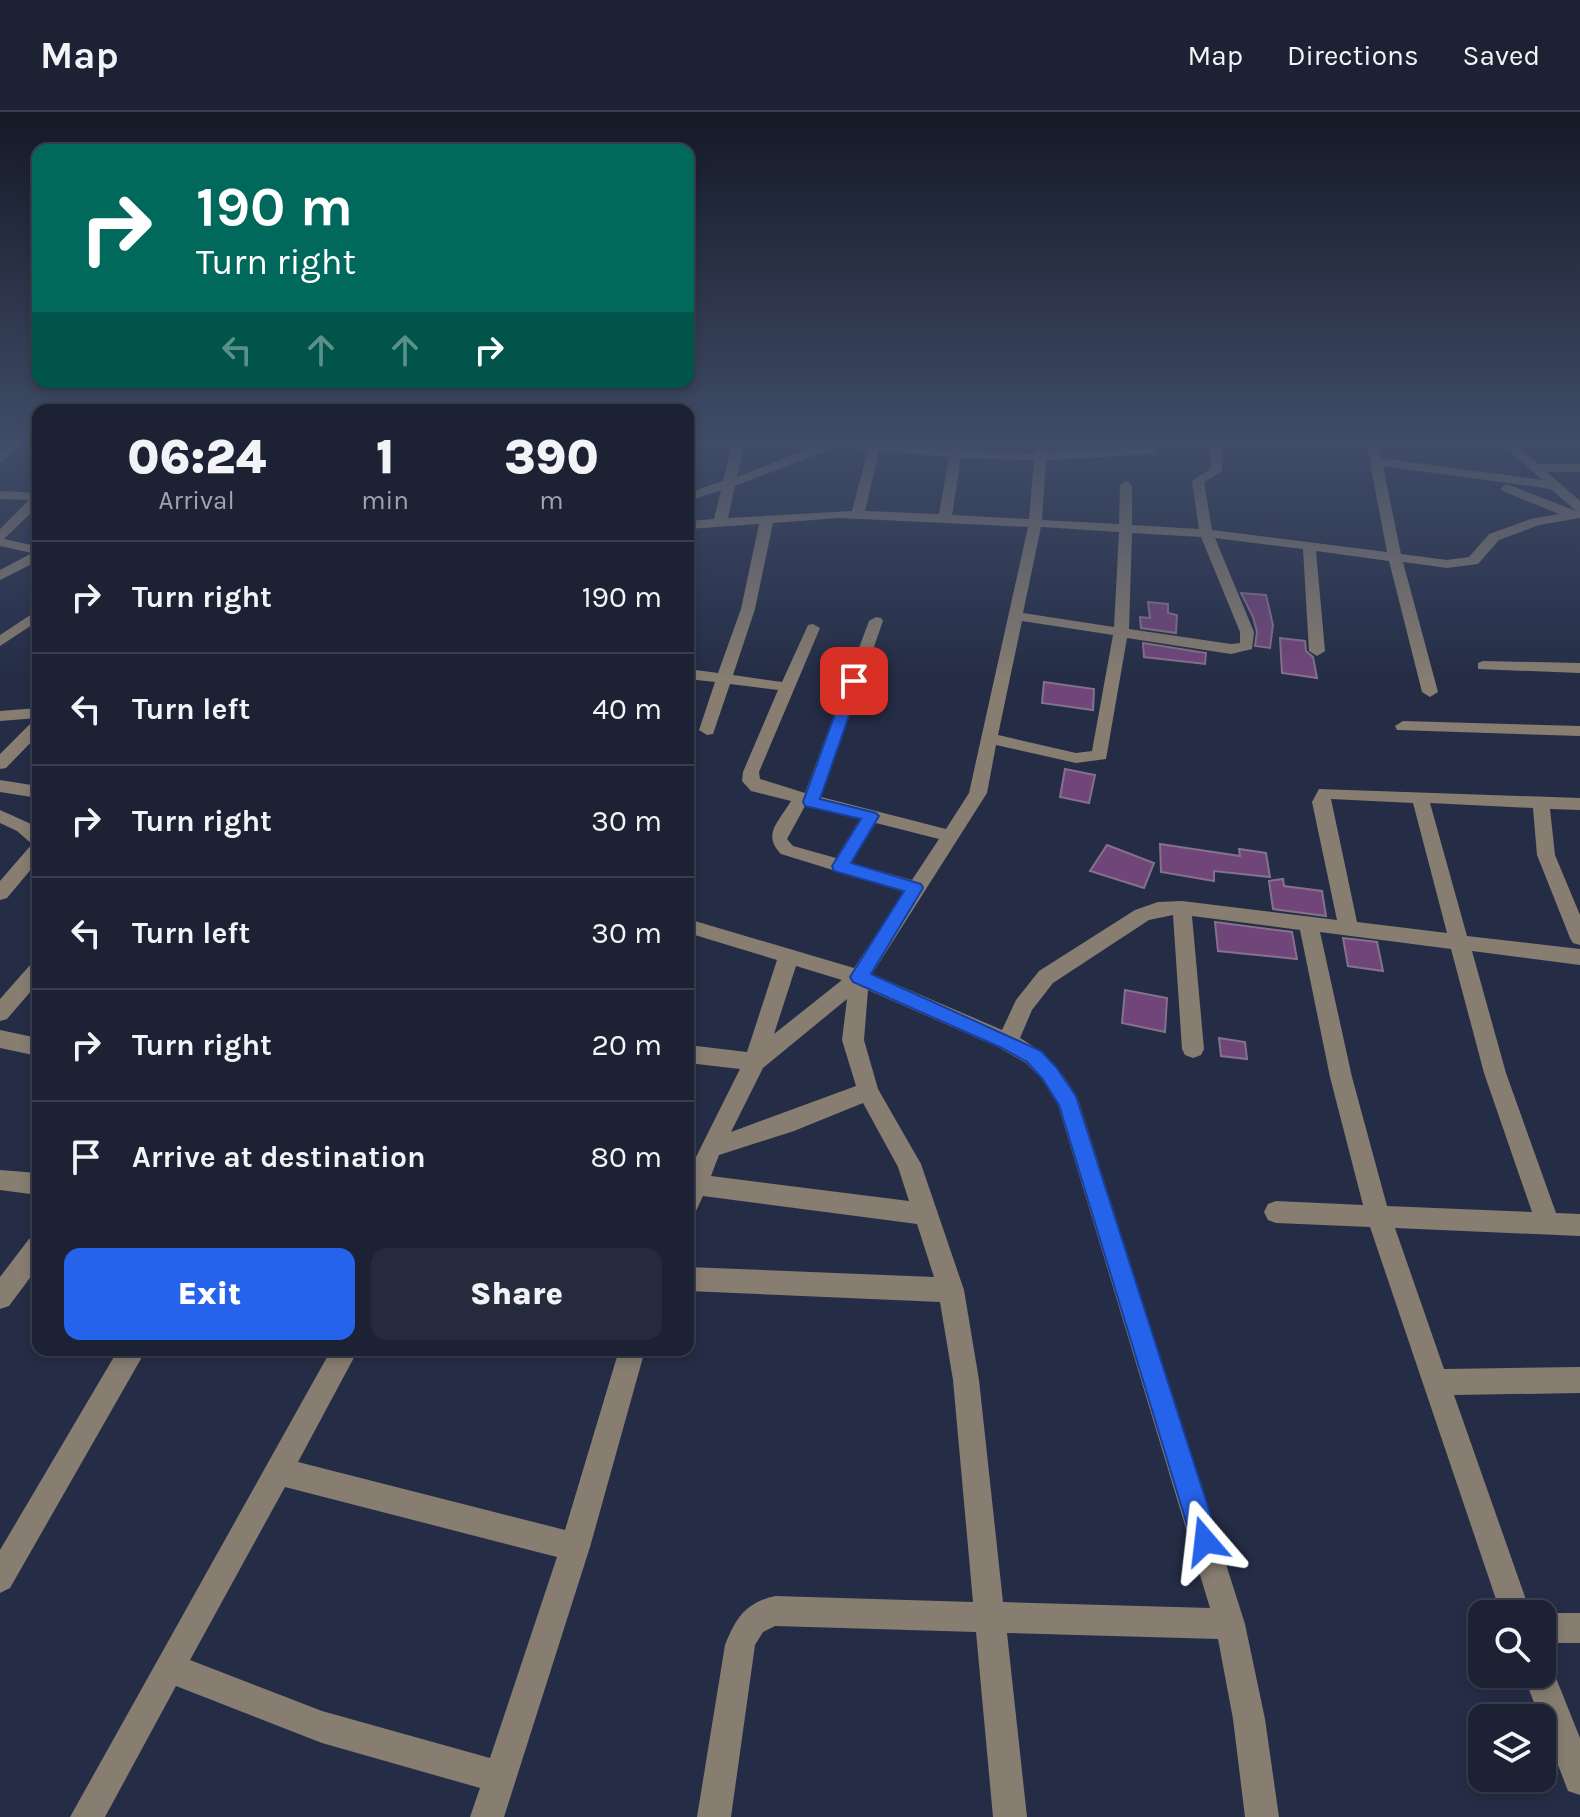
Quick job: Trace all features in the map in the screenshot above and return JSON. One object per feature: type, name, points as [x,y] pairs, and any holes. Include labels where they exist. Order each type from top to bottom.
[{"type":"street","points":[[17,521],[0,539],[32,548]]},
{"type":"street","points":[[694,525],[749,521]]},
{"type":"street","points":[[707,730],[748,609],[767,521]]},
{"type":"street","points":[[991,521],[1206,533],[1447,564],[1473,561],[1494,537],[1542,521]]},
{"type":"street","points":[[990,738],[1076,758],[1100,755],[1121,631],[1126,521]]},
{"type":"street","points":[[1015,616],[1231,649],[1247,646],[1247,632],[1206,533],[1204,521]]},
{"type":"street","points":[[1388,521],[1430,692]]},
{"type":"street","points":[[694,1055],[755,1062],[859,977],[978,793],[1035,523]]},
{"type":"street","points":[[1309,546],[1317,651]]},
{"type":"street","points":[[4,571],[32,552]]},
{"type":"street","points":[[0,642],[32,618]]},
{"type":"street","points":[[876,621],[806,801],[780,835],[781,845],[787,850],[915,888]]},
{"type":"street","points":[[813,628],[751,772],[751,781],[768,791],[950,836]]},
{"type":"street","points":[[1483,666],[1580,668]]},
{"type":"street","points":[[694,675],[787,687]]},
{"type":"street","points":[[0,716],[32,713]]},
{"type":"street","points":[[1403,726],[1580,731]]},
{"type":"street","points":[[0,764],[32,732]]},
{"type":"street","points":[[0,786],[32,791]]},
{"type":"street","points":[[1349,929],[1322,797],[1325,793],[1580,804]]},
{"type":"street","points":[[1420,797],[1495,1073],[1548,1223]]},
{"type":"street","points":[[1541,803],[1546,855],[1580,938]]},
{"type":"street","points":[[0,816],[32,835]]},
{"type":"street","points":[[840,866],[871,816]]},
{"type":"street","points":[[0,893],[32,856]]},
{"type":"street","points":[[1008,1042],[1023,1006],[1046,977],[1142,915],[1158,909],[1182,908],[1309,925],[1457,939],[1580,957]]},
{"type":"street","points":[[1182,908],[1193,1049]]},
{"type":"street","points":[[1309,925],[1341,1077],[1378,1215],[1511,1600]]},
{"type":"street","points":[[694,928],[859,977],[1008,1042],[1034,1057],[1049,1072],[1068,1102],[1230,1624],[1249,1719],[1262,1817]]},
{"type":"street","points":[[694,1183],[755,1062],[788,958]]},
{"type":"street","points":[[0,1013],[32,976]]},
{"type":"street","points":[[859,977],[853,1040],[868,1091],[909,1164],[951,1290],[966,1380],[1010,1817]]},
{"type":"street","points":[[0,1039],[32,1046]]},
{"type":"street","points":[[711,1148],[786,1124],[868,1091]]},
{"type":"street","points":[[0,1180],[32,1183]]},
{"type":"street","points":[[694,1191],[927,1214]]},
{"type":"street","points":[[1276,1212],[1580,1225]]},
{"type":"street","points":[[0,1297],[32,1255]]},
{"type":"street","points":[[694,1279],[951,1290]]},
{"type":"street","points":[[0,1578],[130,1356]]},
{"type":"street","points":[[87,1817],[342,1356]]},
{"type":"street","points":[[487,1817],[575,1547],[630,1356]]},
{"type":"street","points":[[1436,1382],[1580,1380]]},
{"type":"street","points":[[279,1471],[575,1547]]},
{"type":"street","points":[[714,1817],[740,1645],[747,1626],[758,1614],[775,1611],[1230,1624]]},
{"type":"street","points":[[1556,1628],[1580,1628]]},
{"type":"street","points":[[170,1668],[322,1727],[501,1777]]},
{"type":"street","points":[[1544,1688],[1580,1779]]},
{"type":"building","points":[[1241,593],[1266,595],[1273,625],[1270,648],[1255,646],[1257,632]]},
{"type":"building","points":[[1148,602],[1168,604],[1168,613],[1177,615],[1176,633],[1141,628],[1140,617],[1150,618]]},
{"type":"building","points":[[1280,638],[1305,641],[1306,651],[1313,657],[1317,678],[1282,673]]},
{"type":"building","points":[[1143,643],[1206,653],[1205,664],[1144,657]]},
{"type":"building","points":[[1044,682],[1094,689],[1093,710],[1042,703]]},
{"type":"building","points":[[1065,769],[1095,775],[1089,803],[1060,797]]},
{"type":"building","points":[[1160,844],[1240,856],[1239,849],[1266,853],[1270,877],[1214,871],[1214,881],[1161,872]]},
{"type":"building","points":[[1107,845],[1154,863],[1144,888],[1090,871]]},
{"type":"building","points":[[1283,879],[1284,886],[1322,891],[1326,916],[1273,909],[1269,881]]},
{"type":"building","points":[[1215,922],[1292,932],[1297,959],[1218,951]]},
{"type":"building","points":[[1343,938],[1377,942],[1383,971],[1348,966]]},
{"type":"building","points":[[1125,990],[1167,998],[1165,1032],[1122,1023]]},
{"type":"building","points":[[1219,1038],[1245,1042],[1247,1059],[1221,1056]]},
{"type":"route","points":[[854,681],[811,802],[871,816],[840,866],[915,888],[859,977],[917,1005],[1008,1042],[1034,1057],[1049,1072],[1068,1102],[1205,1541]]}]
